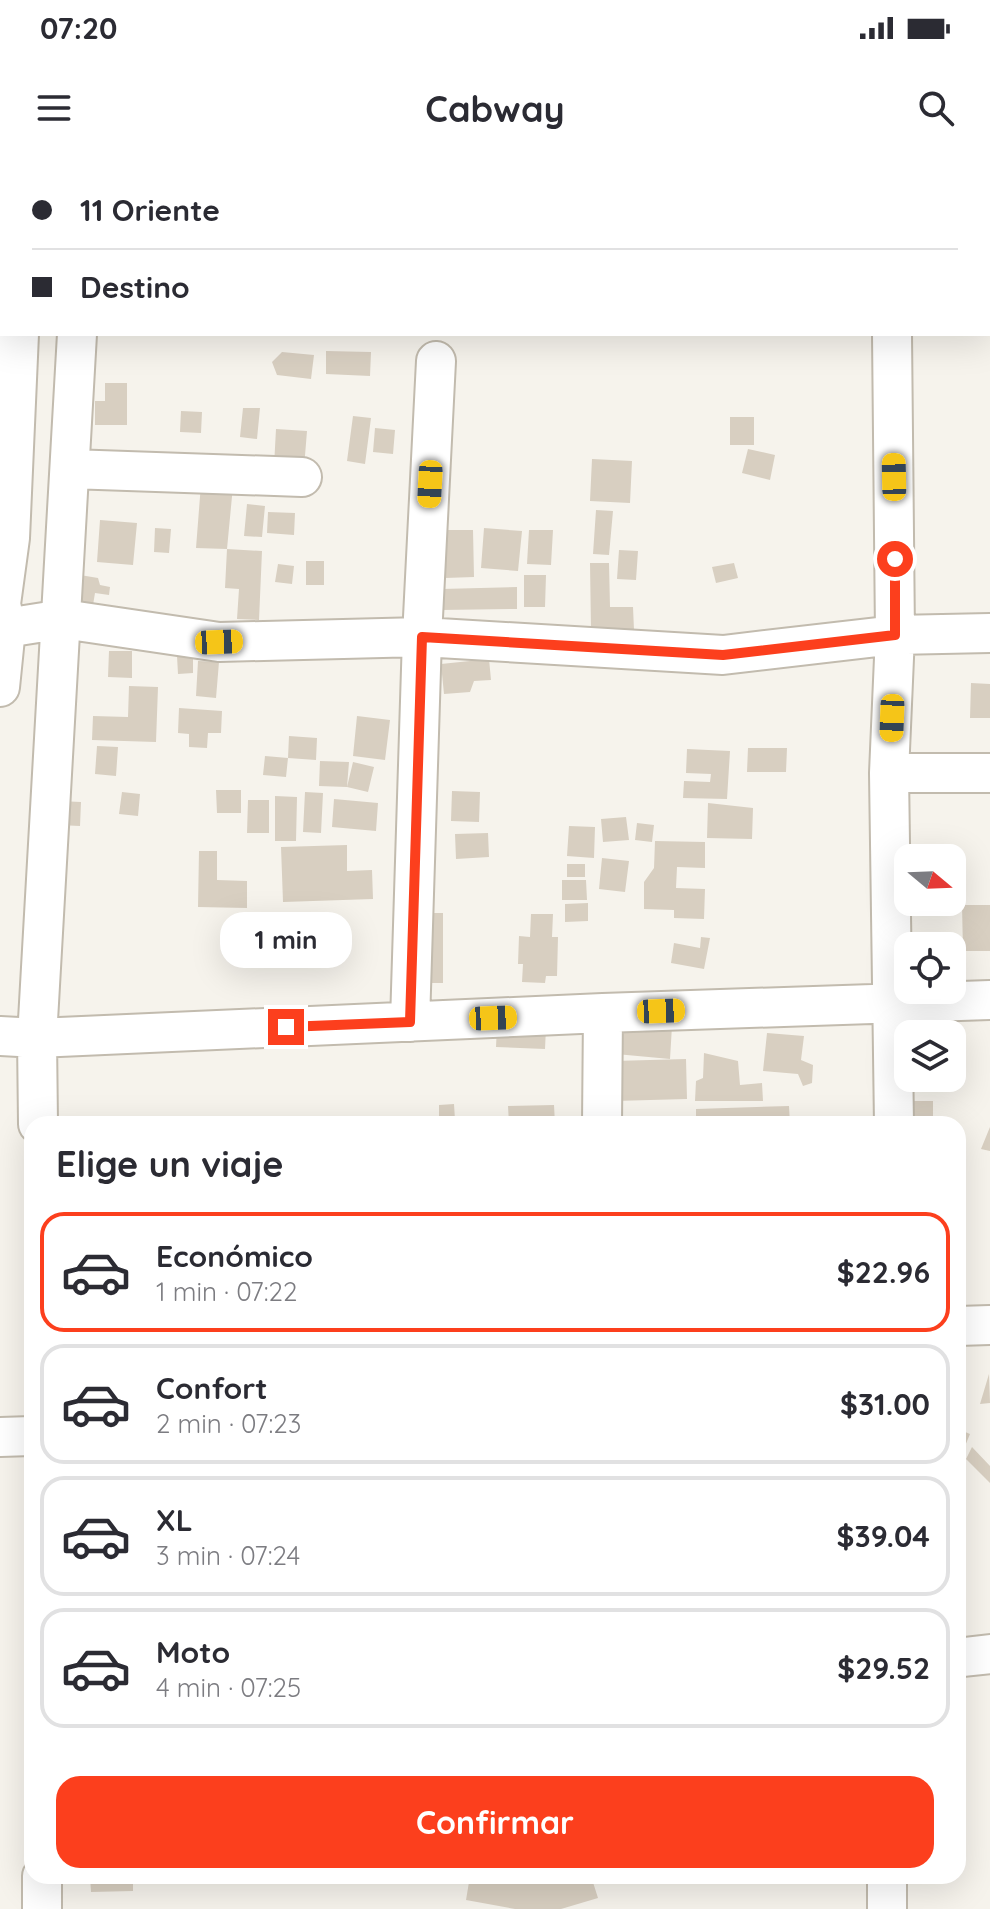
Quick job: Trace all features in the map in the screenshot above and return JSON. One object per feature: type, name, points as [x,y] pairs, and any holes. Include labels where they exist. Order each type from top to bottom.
[{"type":"street","points":[[19,336],[10,538],[1,604],[6,628],[0,687],[54,712]]},
{"type":"street","points":[[38,1116],[37,1038],[77,336]]},
{"type":"street","points":[[892,336],[895,635],[889,773],[894,1116]]},
{"type":"street","points":[[410,1022],[422,637],[436,361]]},
{"type":"street","points":[[70,469],[302,477]]},
{"type":"street","points":[[6,628],[63,619],[219,642],[422,637],[723,655],[895,635],[990,633]]},
{"type":"street","points":[[889,773],[990,773]]},
{"type":"street","points":[[966,1001],[990,1000]]},
{"type":"street","points":[[0,1036],[37,1038],[603,1013],[894,1004]]},
{"type":"street","points":[[602,1116],[603,1013]]},
{"type":"street","points":[[966,1326],[990,1325]]},
{"type":"street","points":[[0,1437],[24,1436]]},
{"type":"street","points":[[42,1884],[42,1909]]},
{"type":"street","points":[[887,1884],[887,1909]]},
{"type":"building","points":[[326,351],[371,352],[370,376],[326,374]]},
{"type":"building","points":[[282,352],[314,355],[311,379],[277,375],[272,362]]},
{"type":"building","points":[[105,383],[127,383],[127,425],[95,425],[95,401],[105,401]]},
{"type":"building","points":[[243,408],[260,408],[257,439],[240,437]]},
{"type":"building","points":[[181,411],[202,412],[201,433],[180,432]]},
{"type":"building","points":[[353,416],[371,418],[365,464],[347,461]]},
{"type":"building","points":[[730,417],[754,417],[754,445],[730,445]]},
{"type":"building","points":[[375,428],[395,430],[393,454],[373,452]]},
{"type":"building","points":[[276,429],[307,431],[304,468],[274,466]]},
{"type":"building","points":[[748,449],[775,455],[770,480],[742,473]]},
{"type":"building","points":[[592,459],[632,461],[630,503],[590,501]]},
{"type":"building","points":[[201,484],[233,486],[227,549],[196,548]]},
{"type":"building","points":[[247,504],[265,506],[262,537],[244,536]]},
{"type":"building","points":[[596,510],[613,511],[609,555],[593,554]]},
{"type":"building","points":[[268,512],[295,513],[294,535],[267,533]]},
{"type":"building","points":[[100,520],[137,523],[133,565],[97,562]]},
{"type":"building","points":[[155,528],[171,529],[169,553],[154,552]]},
{"type":"building","points":[[484,528],[522,531],[518,571],[481,568]]},
{"type":"building","points":[[444,530],[473,530],[474,577],[445,578]]},
{"type":"building","points":[[529,530],[553,530],[551,565],[527,564]]},
{"type":"building","points":[[227,549],[262,551],[259,620],[237,619],[239,589],[225,588]]},
{"type":"building","points":[[619,550],[638,551],[636,580],[617,579]]},
{"type":"building","points":[[306,561],[324,561],[324,585],[306,585]]},
{"type":"building","points":[[590,563],[609,563],[610,607],[633,607],[634,630],[591,630]]},
{"type":"building","points":[[734,563],[738,578],[716,583],[712,567]]},
{"type":"building","points":[[278,564],[294,566],[292,584],[275,582]]},
{"type":"building","points":[[74,574],[98,578],[100,585],[110,587],[109,595],[95,593],[93,605],[69,601]]},
{"type":"building","points":[[524,575],[546,575],[545,607],[524,607]]},
{"type":"building","points":[[517,587],[517,609],[441,610],[441,589]]},
{"type":"building","points":[[109,651],[132,651],[132,678],[108,677]]},
{"type":"building","points":[[193,655],[193,673],[178,674],[177,656]]},
{"type":"building","points":[[489,659],[491,680],[474,681],[470,692],[444,694],[441,664]]},
{"type":"building","points":[[198,661],[219,662],[216,698],[196,696]]},
{"type":"building","points":[[971,683],[990,684],[990,718],[970,718]]},
{"type":"building","points":[[129,686],[158,687],[156,742],[92,740],[93,716],[128,717]]},
{"type":"building","points":[[179,708],[222,711],[221,733],[208,733],[207,748],[189,747],[189,734],[178,733]]},
{"type":"building","points":[[357,716],[390,720],[385,760],[353,756]]},
{"type":"building","points":[[289,736],[317,738],[316,760],[288,758]]},
{"type":"building","points":[[97,746],[118,747],[116,776],[95,774]]},
{"type":"building","points":[[748,748],[787,748],[786,772],[747,772]]},
{"type":"building","points":[[687,749],[730,751],[727,799],[683,798],[684,781],[710,782],[711,774],[686,773]]},
{"type":"building","points":[[265,756],[288,758],[286,777],[263,775]]},
{"type":"building","points":[[320,761],[349,762],[347,787],[319,786]]},
{"type":"building","points":[[353,762],[374,767],[368,792],[347,787]]},
{"type":"building","points":[[216,790],[241,790],[241,813],[217,813]]},
{"type":"building","points":[[452,791],[480,792],[479,822],[451,821]]},
{"type":"building","points":[[122,792],[140,794],[138,816],[119,814]]},
{"type":"building","points":[[305,792],[323,793],[321,833],[303,832]]},
{"type":"building","points":[[275,796],[297,797],[296,841],[275,841]]},
{"type":"building","points":[[334,799],[378,803],[376,831],[332,827]]},
{"type":"building","points":[[248,800],[269,800],[269,833],[247,833]]},
{"type":"building","points":[[59,801],[81,802],[80,826],[58,825]]},
{"type":"building","points":[[708,803],[753,808],[752,839],[707,838]]},
{"type":"building","points":[[626,817],[629,840],[603,842],[601,819]]},
{"type":"building","points":[[637,823],[654,825],[652,842],[635,840]]},
{"type":"building","points":[[569,826],[595,827],[594,858],[567,856]]},
{"type":"building","points":[[488,833],[489,857],[456,859],[455,834]]},
{"type":"building","points":[[655,841],[705,842],[705,868],[677,867],[676,888],[705,889],[704,919],[674,918],[674,910],[644,909],[644,882],[654,868]]},
{"type":"building","points":[[347,845],[347,871],[372,870],[373,899],[283,902],[281,847]]},
{"type":"building","points":[[199,851],[217,851],[217,880],[247,881],[247,908],[198,907]]},
{"type":"building","points":[[602,858],[629,861],[625,892],[599,889]]},
{"type":"building","points":[[567,864],[585,864],[585,877],[567,877]]},
{"type":"building","points":[[562,880],[586,880],[587,900],[562,900]]},
{"type":"building","points":[[588,903],[588,921],[565,922],[565,904]]},
{"type":"building","points":[[966,905],[990,905],[990,951],[966,951],[966,932],[963,932]]},
{"type":"building","points":[[421,913],[443,913],[443,983],[420,983]]},
{"type":"building","points":[[531,914],[553,914],[552,937],[558,937],[557,976],[546,976],[545,983],[522,982],[523,964],[518,964],[519,936],[530,937]]},
{"type":"building","points":[[701,937],[710,938],[704,969],[671,963],[674,943],[700,948]]},
{"type":"building","points":[[619,1022],[672,1026],[670,1059],[616,1054]]},
{"type":"building","points":[[497,1026],[546,1028],[545,1049],[496,1047]]},
{"type":"building","points":[[767,1033],[804,1036],[801,1060],[813,1065],[812,1083],[803,1086],[798,1074],[763,1071]]},
{"type":"building","points":[[704,1053],[738,1061],[740,1085],[762,1083],[763,1101],[695,1101],[696,1081],[703,1078]]},
{"type":"building","points":[[686,1059],[687,1099],[614,1101],[614,1061]]},
{"type":"building","points":[[902,1101],[933,1101],[933,1116],[901,1116]]},
{"type":"building","points":[[454,1104],[455,1116],[439,1116],[439,1105]]},
{"type":"building","points":[[554,1105],[555,1116],[509,1116],[508,1106]]},
{"type":"building","points":[[789,1106],[790,1116],[696,1116],[696,1109]]},
{"type":"building","points":[[990,1127],[990,1151],[981,1149]]},
{"type":"building","points":[[989,1374],[990,1403],[980,1404]]},
{"type":"building","points":[[972,1447],[990,1466],[990,1483],[966,1459]]},
{"type":"building","points":[[90,1884],[133,1884],[133,1891],[91,1892]]},
{"type":"building","points":[[469,1884],[594,1884],[598,1898],[561,1909],[515,1909],[466,1900]]},
{"type":"route","points":[[286,1027],[410,1022],[422,637],[723,655],[895,635],[895,559]]}]
